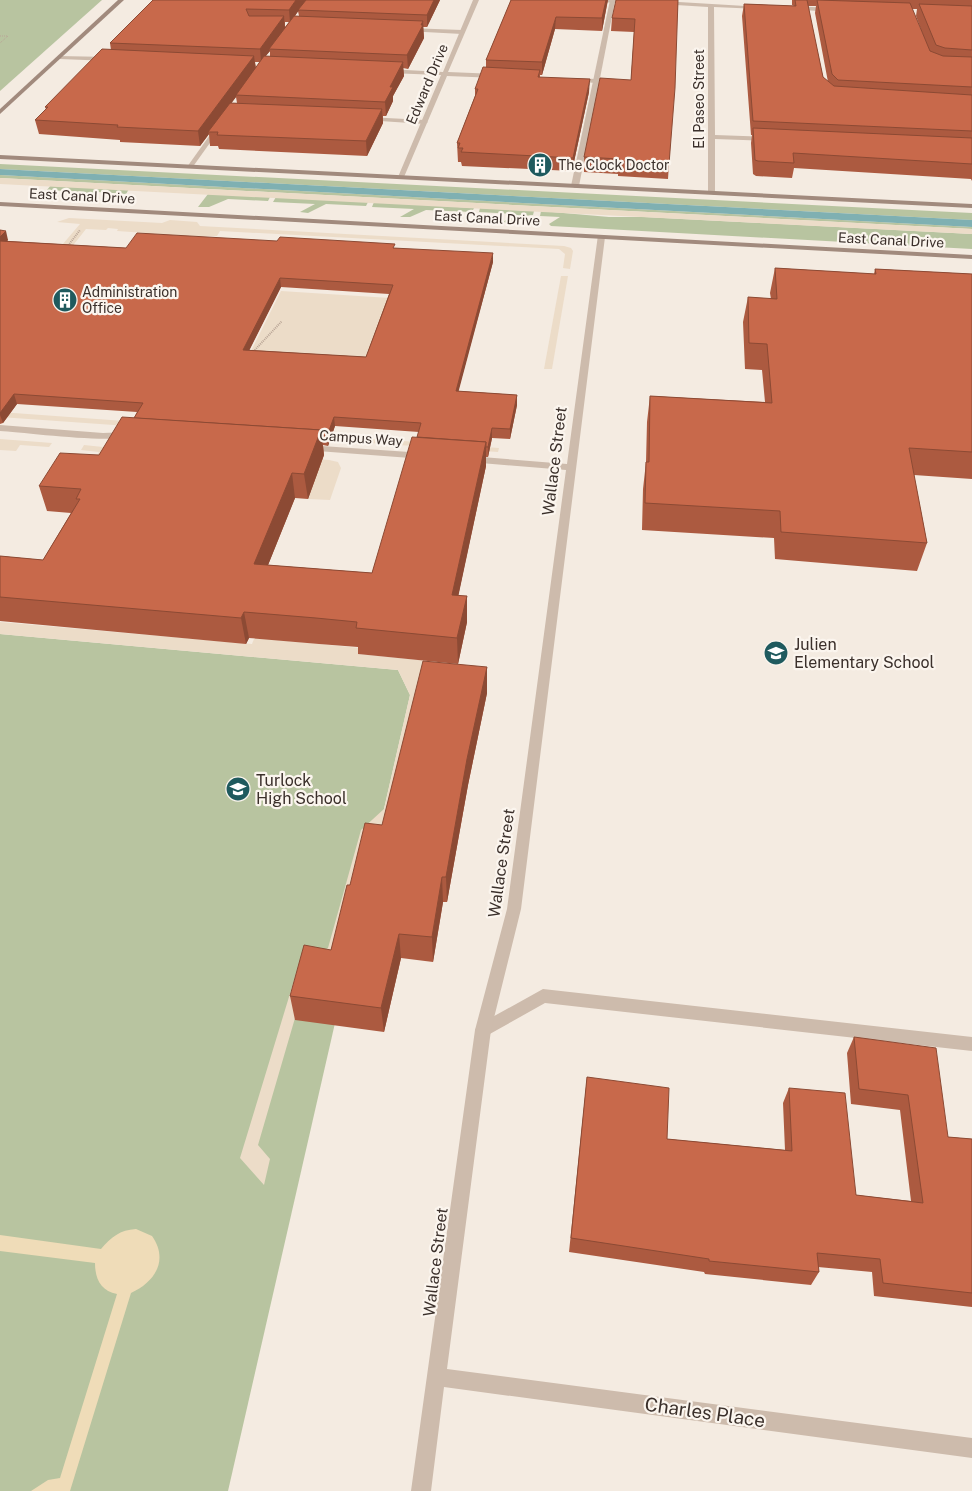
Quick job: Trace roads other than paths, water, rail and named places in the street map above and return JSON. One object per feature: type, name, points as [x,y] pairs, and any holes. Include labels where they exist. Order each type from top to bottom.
[{"type":"main road","points":[[0,112],[121,0]]},
{"type":"main road","points":[[0,157],[972,206]]},
{"type":"main road","name":"East Canal Drive","points":[[0,204],[972,257]]},
{"type":"street","name":"Edward Drive","points":[[401,177],[476,0]]},
{"type":"street","points":[[574,0],[635,2]]},
{"type":"street","points":[[753,0],[753,7]]},
{"type":"street","points":[[575,186],[612,1]]},
{"type":"street","points":[[654,3],[763,7]]},
{"type":"street","name":"El Paseo Street","points":[[711,5],[712,193]]},
{"type":"street","points":[[781,8],[836,10]]},
{"type":"street","points":[[808,9],[810,18]]},
{"type":"street","points":[[396,30],[462,32]]},
{"type":"street","points":[[60,57],[122,60]]},
{"type":"street","points":[[378,71],[501,76]]},
{"type":"street","points":[[568,79],[596,81]]},
{"type":"street","points":[[356,118],[424,122]]},
{"type":"street","points":[[190,167],[224,120]]},
{"type":"street","points":[[711,137],[779,140]]},
{"type":"street","name":"Wallace Street","points":[[421,1491],[438,1377],[483,1030],[514,909],[601,237]]},
{"type":"street","points":[[0,428],[103,436],[136,436]]},
{"type":"street","name":"Campus Way","points":[[294,447],[432,457]]},
{"type":"street","points":[[462,459],[571,467]]},
{"type":"street","points":[[483,1030],[543,996],[972,1044]]},
{"type":"street","name":"Charles Place","points":[[438,1377],[972,1448]]},
{"type":"water","points":[[0,169],[972,220],[972,227],[0,175]]},
{"type":"place","name":"The Clock Doctor","points":[[540,165]]},
{"type":"place","name":"Administration Office","points":[[65,300]]},
{"type":"place","name":"Julien Elementary School","points":[[776,653]]},
{"type":"place","name":"Turlock High School","points":[[238,789]]}]
